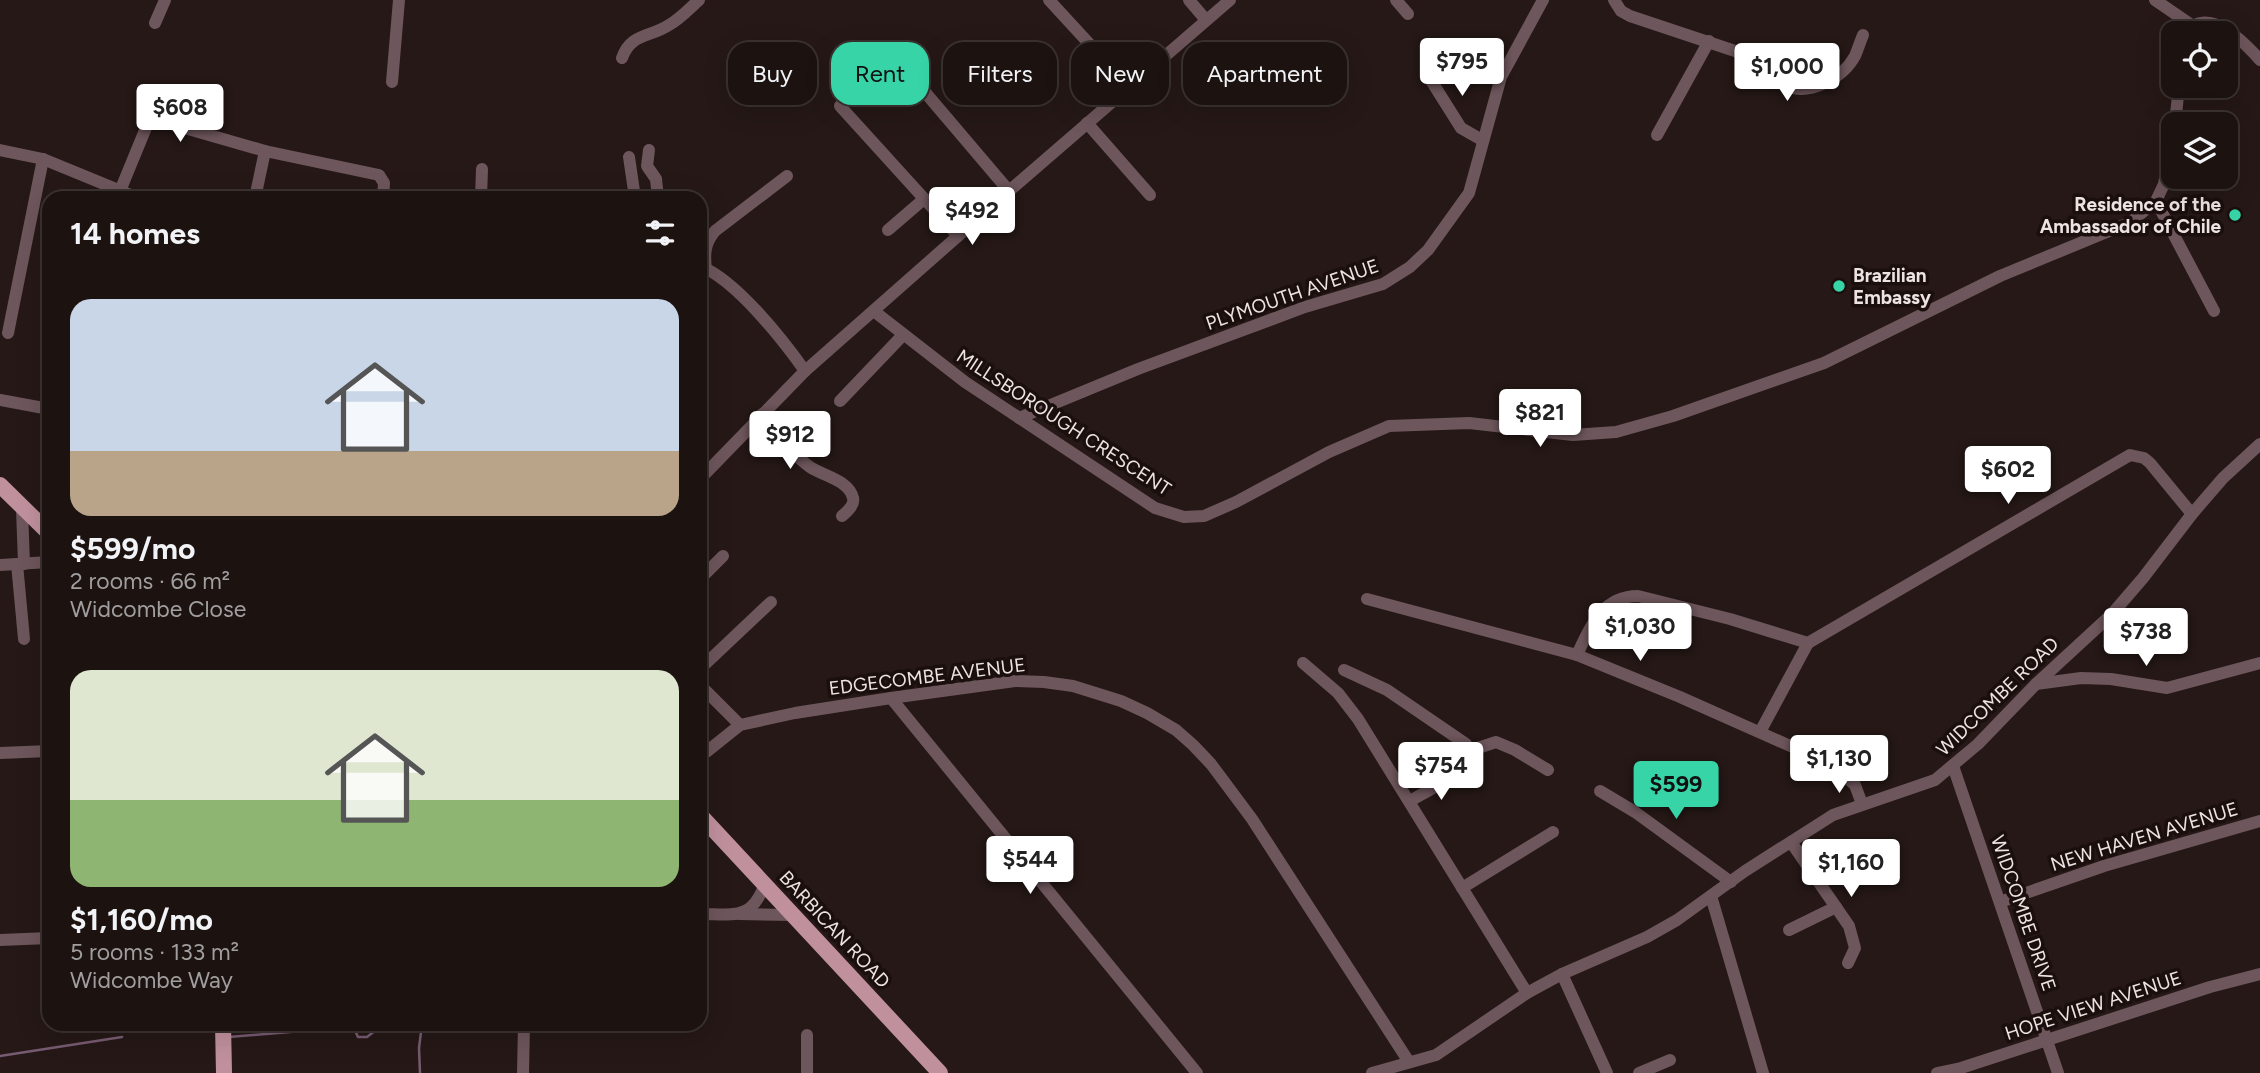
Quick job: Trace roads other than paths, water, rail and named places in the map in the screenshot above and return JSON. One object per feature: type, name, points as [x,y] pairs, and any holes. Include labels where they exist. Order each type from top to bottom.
[{"type":"main road","points":[[0,485],[42,527]]},
{"type":"main road","name":"BARBICAN ROAD","points":[[707,822],[940,1073]]},
{"type":"main road","points":[[223,1031],[224,1073]]},
{"type":"street","points":[[155,23],[165,0]]},
{"type":"street","points":[[391,82],[399,0]]},
{"type":"street","points":[[622,58],[626,46],[635,38],[671,25],[699,0]]},
{"type":"street","points":[[1049,0],[1088,42]]},
{"type":"street","points":[[1189,0],[1203,17]]},
{"type":"street","points":[[1169,47],[1203,17],[1230,0]]},
{"type":"street","points":[[1396,0],[1408,14]]},
{"type":"street","name":"PLYMOUTH AVENUE","points":[[1019,418],[1258,324],[1305,307],[1373,288],[1397,277],[1428,250],[1469,193],[1501,77],[1543,0]]},
{"type":"street","points":[[1614,0],[1621,11],[1630,16],[1756,58],[1784,86],[1811,88],[1842,72],[1856,55],[1863,35]]},
{"type":"street","points":[[2155,0],[2179,21]]},
{"type":"street","points":[[2238,37],[2260,60]]},
{"type":"street","points":[[1657,135],[1709,41]]},
{"type":"street","points":[[1427,74],[1461,128],[1482,140]]},
{"type":"street","points":[[0,150],[43,159],[120,191],[160,92]]},
{"type":"street","points":[[929,97],[1009,191]]},
{"type":"street","points":[[707,472],[805,371],[875,312],[1105,105]]},
{"type":"street","points":[[840,106],[958,236]]},
{"type":"street","points":[[150,118],[265,151],[379,175],[384,183],[383,191]]},
{"type":"street","points":[[1087,123],[1140,174],[1150,195]]},
{"type":"street","points":[[649,150],[647,166],[656,179],[658,191]]},
{"type":"street","points":[[256,191],[265,151]]},
{"type":"street","points":[[629,157],[634,191]]},
{"type":"street","points":[[8,333],[43,159]]},
{"type":"street","points":[[481,191],[482,169]]},
{"type":"street","points":[[707,244],[715,231],[787,176]]},
{"type":"street","points":[[2162,189],[2156,201],[2214,311]]},
{"type":"street","points":[[888,230],[925,199]]},
{"type":"street","name":"MILLSBOROUGH CRESCENT","points":[[875,312],[965,382],[1155,508],[1184,517],[1204,516],[1389,426],[1469,423],[1573,435],[1616,432],[1673,416],[1824,363],[2000,276],[2131,222],[2156,201]]},
{"type":"street","points":[[707,270],[721,277],[760,316],[805,371]]},
{"type":"street","points":[[840,401],[903,335]]},
{"type":"street","points":[[0,400],[42,409]]},
{"type":"street","points":[[762,415],[810,467],[838,481],[848,490],[854,499],[853,504],[842,516]]},
{"type":"street","name":"WIDCOMBE ROAD","points":[[1372,1073],[1436,1055],[1527,993],[1562,974],[1647,937],[1833,815],[1935,780],[1987,735],[2036,684],[2112,614],[2223,478],[2257,450]]},
{"type":"street","points":[[1760,732],[1808,643],[2130,455],[2144,458],[2150,463],[2192,514]]},
{"type":"street","points":[[22,509],[24,639]]},
{"type":"street","points":[[707,572],[723,556]]},
{"type":"street","points":[[0,565],[42,562]]},
{"type":"street","points":[[1577,655],[1600,612],[1620,598],[1629,596],[1730,619],[1808,643]]},
{"type":"street","points":[[1367,599],[1577,655],[1833,765],[1855,785],[1862,804]]},
{"type":"street","points":[[707,662],[771,602]]},
{"type":"street","points":[[1303,663],[1347,704],[1410,801],[1527,993]]},
{"type":"street","points":[[2036,684],[2081,678],[2111,679],[2167,688],[2260,663]]},
{"type":"street","points":[[1344,670],[1387,690],[1466,744],[1469,751],[1465,761],[1454,774],[1410,801]]},
{"type":"street","name":"EDGECOMBE AVENUE","points":[[707,751],[740,724],[795,713],[1015,681],[1044,681],[1099,693],[1147,713],[1176,730],[1211,764],[1252,819],[1409,1062]]},
{"type":"street","points":[[707,692],[740,724]]},
{"type":"street","points":[[891,698],[1197,1073]]},
{"type":"street","points":[[1469,751],[1496,742],[1548,770]]},
{"type":"street","points":[[0,753],[42,751]]},
{"type":"street","name":"WIDCOMBE DRIVE","points":[[1953,766],[2058,1073]]},
{"type":"street","points":[[1600,790],[1635,812],[1731,882]]},
{"type":"street","name":"NEW HAVEN AVENUE","points":[[2000,902],[2104,866],[2260,821]]},
{"type":"street","points":[[1462,888],[1553,832]]},
{"type":"street","points":[[1791,842],[1849,926],[1854,940],[1853,955],[1848,963]]},
{"type":"street","points":[[738,914],[755,905],[765,884]]},
{"type":"street","points":[[1711,896],[1763,1073]]},
{"type":"street","points":[[1789,930],[1836,907]]},
{"type":"street","points":[[707,914],[793,915]]},
{"type":"street","points":[[0,940],[42,937]]},
{"type":"street","points":[[1562,974],[1607,1073]]},
{"type":"street","name":"HOPE VIEW AVENUE","points":[[1937,1073],[1961,1068],[2210,987],[2260,974]]},
{"type":"street","points":[[523,1073],[524,1031]]},
{"type":"street","points":[[807,1035],[807,1073]]},
{"type":"street","points":[[1639,1073],[1670,1060]]},
{"type":"waterway","points":[[229,1037],[302,1031]]},
{"type":"waterway","points":[[355,1031],[358,1037],[367,1037],[375,1031]]},
{"type":"waterway","points":[[420,1073],[421,1031]]},
{"type":"waterway","points":[[0,1056],[122,1037]]},
{"type":"place","name":"Residence of the Ambassador of Chile","points":[[2235,215]]},
{"type":"place","name":"Brazilian Embassy","points":[[1839,286]]}]
